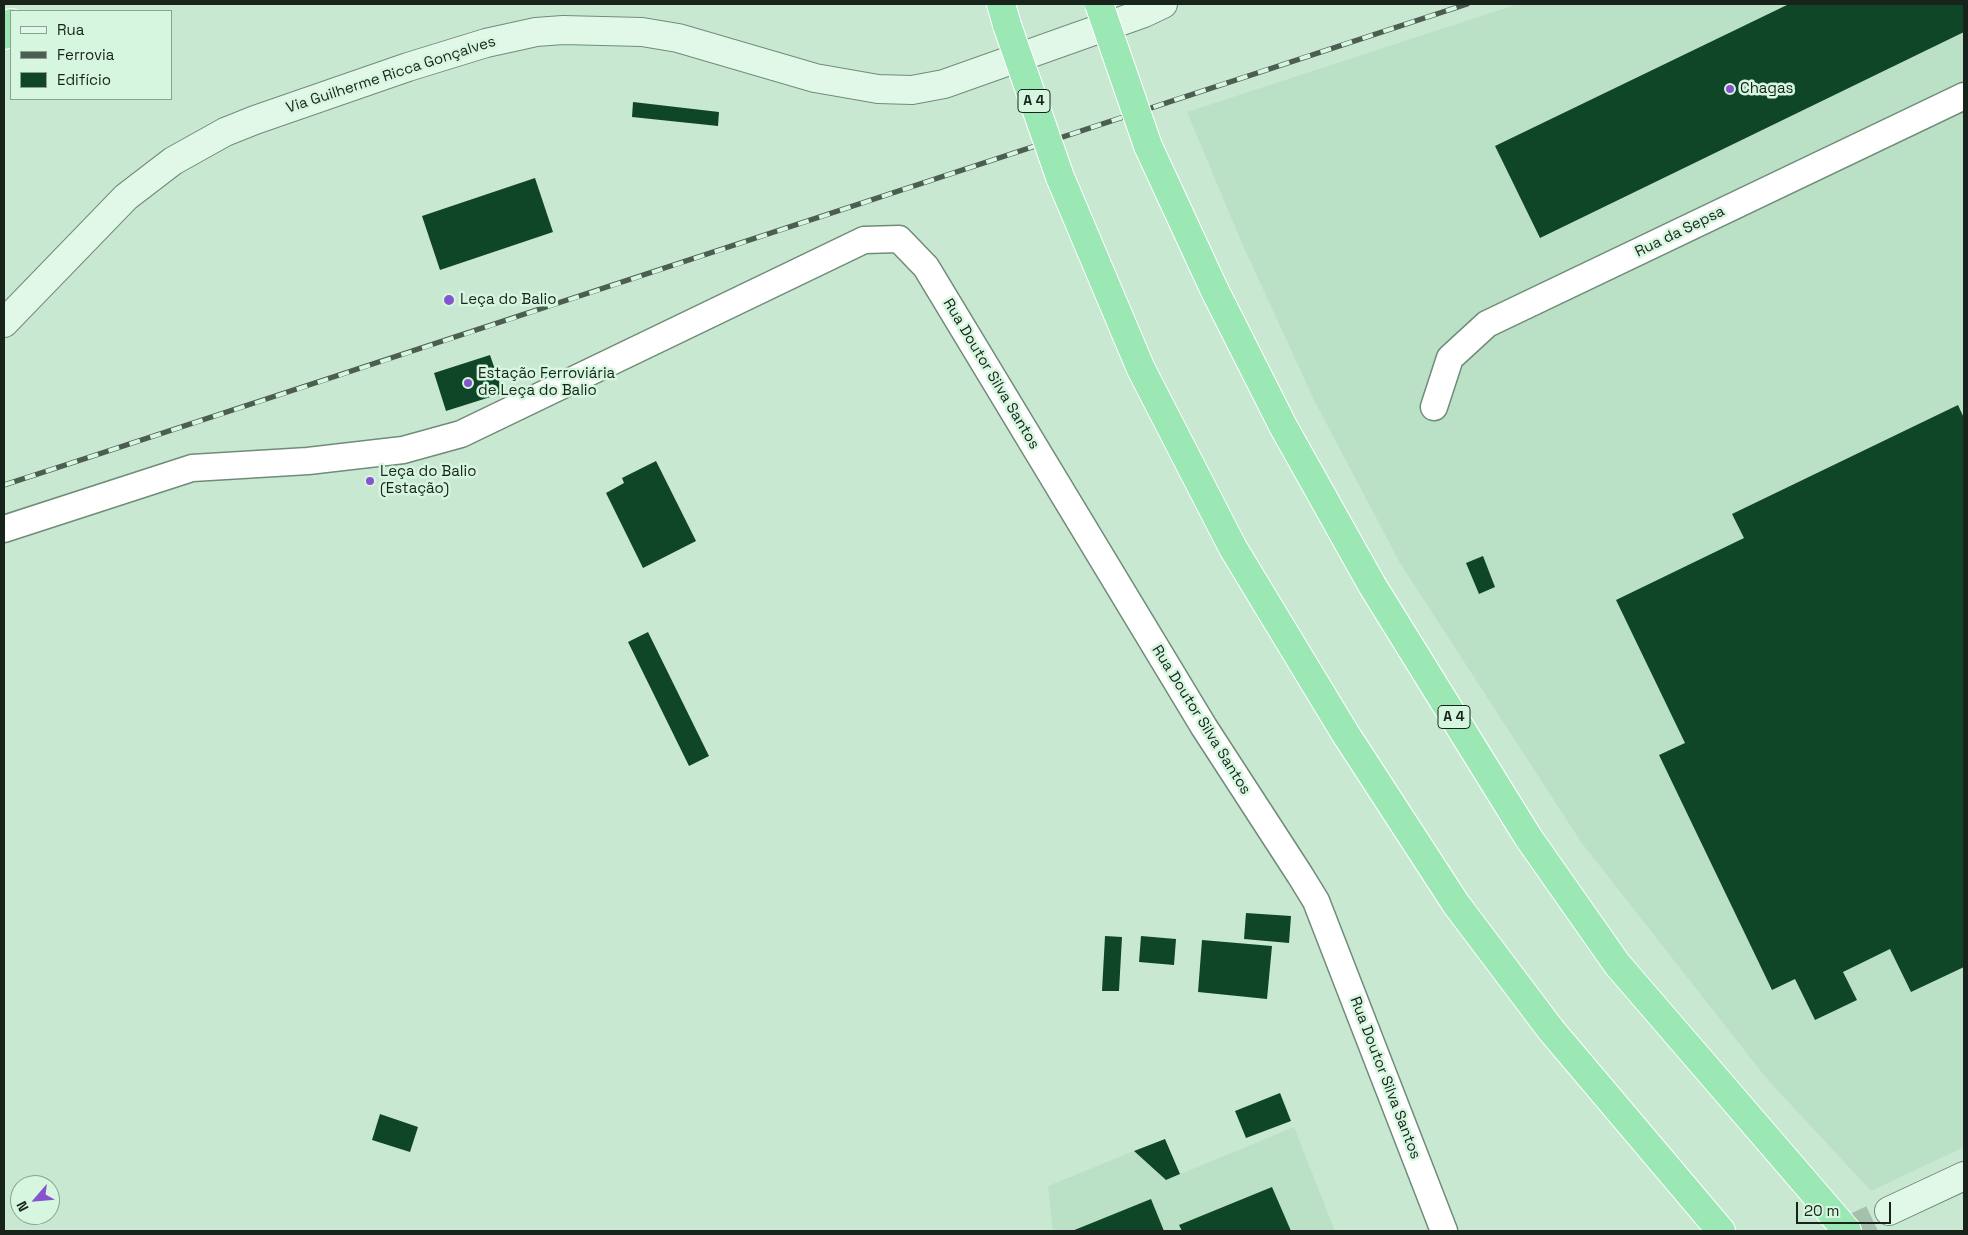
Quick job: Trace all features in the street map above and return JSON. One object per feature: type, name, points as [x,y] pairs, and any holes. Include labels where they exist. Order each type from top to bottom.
[{"type":"highway","name":"A 4","points":[[1099,4],[1148,146],[1214,290],[1283,426],[1372,585],[1528,838],[1617,964],[1847,1231]]},
{"type":"highway","name":"A 4","points":[[1004,14],[1060,177],[1141,369],[1232,548],[1345,733],[1456,904],[1551,1030],[1721,1231]]},
{"type":"street","name":"Via Guilherme Ricca Gonçalves","points":[[4,323],[126,197],[174,161],[225,132],[256,120],[408,67],[486,43],[536,32],[563,30],[642,32],[678,38],[815,78],[878,89],[912,90],[944,84],[1144,13],[1163,4]]},
{"type":"street","name":"Rua da Sepsa","points":[[1434,407],[1450,358],[1487,324],[1964,96]]},
{"type":"street","name":"Rua Doutor Silva Santos","points":[[4,529],[192,468],[308,461],[403,450],[461,434],[864,240],[898,239],[926,267],[1204,727],[1316,901],[1444,1231]]},
{"type":"street","points":[[1889,1211],[1964,1176]]},
{"type":"shaded area","points":[[1518,4],[1964,4],[1964,1147],[1871,1191],[1767,1079],[1581,842],[1400,563],[1314,400],[1241,241],[1187,112]]},
{"type":"shaded area","points":[[1294,1127],[1335,1231],[1053,1231],[1048,1186],[1134,1151],[1166,1180]]},
{"type":"building","name":"Chagas","points":[[1789,4],[1964,4],[1964,32],[1540,238],[1495,146]]},
{"type":"building","points":[[633,102],[719,112],[718,126],[632,117]]},
{"type":"building","points":[[535,178],[553,232],[440,270],[422,216]]},
{"type":"building","name":"Estação Ferroviária de Leça do Balio","points":[[490,355],[503,393],[446,411],[434,373]]},
{"type":"building","points":[[1958,405],[1964,418],[1964,967],[1911,992],[1890,949],[1843,972],[1857,1000],[1815,1020],[1795,979],[1772,990],[1659,755],[1685,743],[1616,600],[1744,538],[1732,514]]},
{"type":"building","points":[[656,461],[696,541],[643,568],[606,493],[624,483],[622,478]]},
{"type":"building","points":[[1483,556],[1495,587],[1479,594],[1466,563]]},
{"type":"building","points":[[648,632],[709,756],[689,766],[628,642]]},
{"type":"building","points":[[1246,913],[1291,916],[1289,943],[1244,939]]},
{"type":"building","points":[[1105,936],[1122,937],[1119,991],[1102,991]]},
{"type":"building","points":[[1141,936],[1176,939],[1174,965],[1139,962]]},
{"type":"building","points":[[1202,940],[1272,946],[1267,999],[1198,992]]},
{"type":"building","points":[[1280,1093],[1291,1121],[1246,1138],[1235,1111]]},
{"type":"building","points":[[380,1114],[418,1127],[410,1152],[372,1140]]},
{"type":"building","points":[[1165,1139],[1180,1174],[1166,1180],[1134,1151]]},
{"type":"building","points":[[1272,1187],[1291,1231],[1182,1231],[1179,1225]]},
{"type":"building","points":[[1151,1199],[1164,1231],[1072,1231]]},
{"type":"tunnel","points":[[1847,1231],[1889,1211]]},
{"type":"railway","points":[[4,485],[1467,4]]},
{"type":"place","name":"Chagas","points":[[1730,89]]},
{"type":"place","name":"Leça do Balio","points":[[449,300]]},
{"type":"place","name":"Estação Ferroviária de Leça do Balio","points":[[468,383]]},
{"type":"place","name":"Leça do Balio (Estação)","points":[[370,481]]}]
